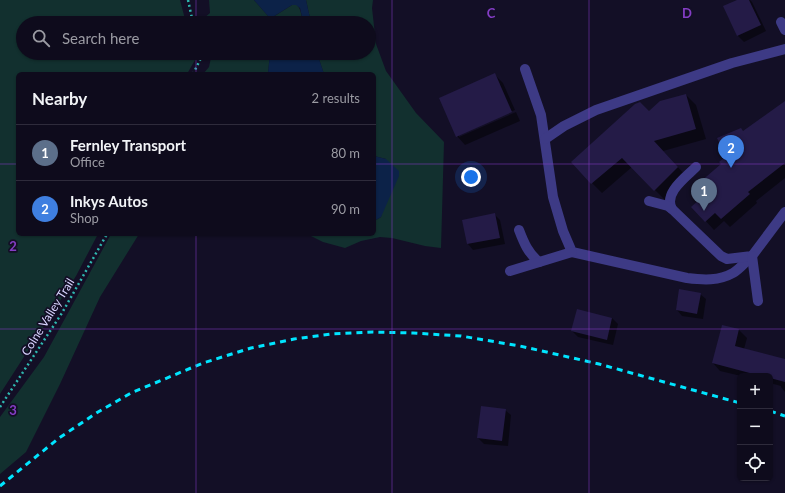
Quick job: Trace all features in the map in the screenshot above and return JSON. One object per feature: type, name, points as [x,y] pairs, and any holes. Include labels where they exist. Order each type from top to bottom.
[{"type":"lane","points":[[545,139],[564,126],[596,110],[732,63],[785,49]]},
{"type":"lane","points":[[525,69],[541,115],[553,198],[563,231],[572,252]]},
{"type":"lane","points":[[672,209],[670,197],[673,190],[696,167]]},
{"type":"lane","points":[[649,201],[668,206],[672,209],[721,256],[727,259],[752,256]]},
{"type":"lane","points":[[510,271],[572,252],[687,278],[700,280],[719,278],[734,273],[752,256],[785,212]]},
{"type":"lane","points":[[520,230],[526,247],[539,262]]},
{"type":"lane","points":[[752,256],[758,301]]},
{"type":"path","points":[[188,0],[191,16]]},
{"type":"path","points":[[193,72],[200,60]]},
{"type":"path","name":"Colne Valley Trail","points":[[0,407],[62,313],[106,236]]},
{"type":"green space","points":[[0,0],[180,0],[184,16],[16,16],[16,60],[195,60],[188,72],[16,72],[16,236],[97,236],[76,276],[0,394]]},
{"type":"green space","points":[[209,0],[254,0],[268,16],[206,16],[210,13]]},
{"type":"green space","points":[[306,0],[373,0],[373,16],[309,16]]},
{"type":"green space","points":[[296,4],[302,16],[275,16]]},
{"type":"green space","points":[[376,44],[386,71],[416,113],[444,142],[441,248],[380,237],[361,241],[345,248],[323,242],[311,236],[376,236],[376,220],[381,217],[386,159],[376,156],[376,72],[323,72],[319,60],[376,60]]},
{"type":"green space","points":[[210,60],[269,60],[268,72],[205,72],[209,67]]},
{"type":"green space","points":[[110,236],[138,236],[100,297],[60,384],[26,452],[0,474],[0,417],[44,357]]},
{"type":"water","points":[[254,0],[306,0],[309,16],[302,16],[300,8],[296,5],[292,5],[274,16],[268,16]]},
{"type":"water","points":[[269,60],[319,60],[323,72],[268,72]]},
{"type":"water","points":[[376,156],[386,159],[399,171],[399,176],[381,217],[376,220]]},
{"type":"building","points":[[737,0],[749,0],[761,25],[737,36],[723,6]]},
{"type":"building","points":[[495,73],[512,112],[456,137],[439,98]]},
{"type":"building","points":[[686,94],[696,129],[654,141],[678,167],[654,191],[622,158],[591,184],[571,162],[635,104],[640,102],[649,111],[660,101]]},
{"type":"building","points":[[785,101],[785,163],[748,192],[750,194],[721,219],[715,213],[705,222],[691,207],[700,199],[692,189],[721,164],[719,162],[726,156],[717,138],[741,128],[743,131]]},
{"type":"building","points":[[495,213],[500,238],[467,244],[462,220]]},
{"type":"building","points":[[679,289],[701,293],[697,314],[676,310]]},
{"type":"building","points":[[577,309],[612,318],[607,340],[571,331]]},
{"type":"building","points":[[722,325],[739,329],[735,346],[785,359],[785,382],[773,379],[773,373],[750,373],[712,363]]},
{"type":"building","points":[[481,406],[506,409],[502,441],[477,438]]},
{"type":"railway","points":[[0,486],[59,438],[98,412],[131,393],[203,363],[251,348],[294,339],[331,334],[373,332],[461,336],[520,346],[599,364],[737,402]]},
{"type":"railway","points":[[773,412],[785,416]]},
{"type":"place","name":"Inkys Autos","points":[[731,168]]},
{"type":"place","name":"Fernley Transport","points":[[704,211]]}]
